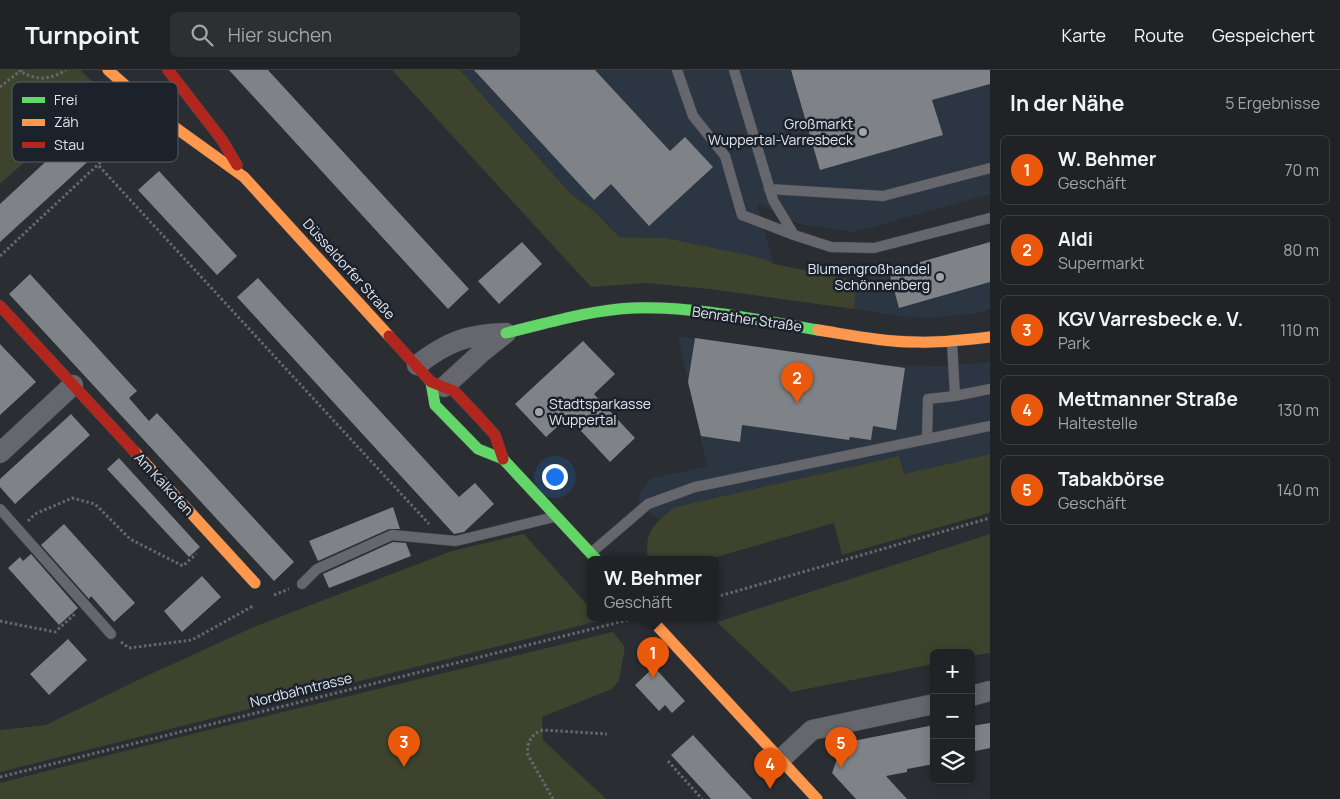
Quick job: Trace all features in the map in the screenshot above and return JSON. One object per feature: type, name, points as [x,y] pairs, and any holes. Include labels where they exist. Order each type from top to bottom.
[{"type":"main road","name":"Düsseldorfer Straße","points":[[108,70],[122,82]]},
{"type":"main road","name":"Düsseldorfer Straße","points":[[168,70],[177,82]]},
{"type":"main road","name":"Düsseldorfer Straße","points":[[178,83],[222,140],[244,177],[416,365],[438,385],[454,391],[495,435],[503,459],[593,556]]},
{"type":"main road","name":"Düsseldorfer Straße","points":[[178,130],[244,177]]},
{"type":"main road","name":"Am Kalkofen","points":[[0,306],[255,583]]},
{"type":"main road","name":"Benrather Straße","points":[[506,333],[602,310],[650,308],[698,311],[908,342],[952,342],[990,336]]},
{"type":"main road","name":"Düsseldorfer Straße","points":[[438,385],[435,405],[478,449],[503,459]]},
{"type":"main road","points":[[653,621],[817,799]]},
{"type":"street","name":"Benrather Straße","points":[[416,365],[446,345],[481,334],[506,333]]},
{"type":"street","name":"Benrather Straße","points":[[438,385],[506,333]]},
{"type":"street","points":[[1,449],[72,385]]},
{"type":"street","points":[[975,695],[990,692]]},
{"type":"street","points":[[780,760],[812,730],[930,705]]},
{"type":"lane","points":[[677,70],[693,116],[725,156],[742,215],[831,247],[874,248],[990,218]]},
{"type":"lane","points":[[734,70],[773,200],[794,235]]},
{"type":"lane","points":[[770,189],[883,196],[990,168]]},
{"type":"lane","points":[[952,342],[955,396]]},
{"type":"lane","points":[[927,439],[928,399],[955,396],[990,388]]},
{"type":"lane","points":[[593,556],[648,504],[695,487],[990,426]]},
{"type":"lane","points":[[0,509],[111,634]]},
{"type":"lane","points":[[302,584],[317,569],[392,535],[456,541],[555,516]]},
{"type":"path","points":[[0,88],[21,70],[26,75],[39,79],[54,77],[66,70]]},
{"type":"path","points":[[0,256],[103,162]]},
{"type":"path","points":[[99,166],[445,541]]},
{"type":"path","points":[[18,530],[35,514],[72,498],[95,504],[130,539],[183,566],[214,538]]},
{"type":"path","points":[[719,596],[990,518]]},
{"type":"path","points":[[269,597],[302,584]]},
{"type":"path","points":[[111,634],[129,648],[192,640],[260,602]]},
{"type":"path","points":[[0,621],[55,632],[85,605]]},
{"type":"path","name":"Nordbahntrasse","points":[[0,777],[287,704],[607,626]]},
{"type":"path","points":[[553,799],[528,754],[527,749],[532,737],[538,731],[543,730],[607,734]]},
{"type":"path","points":[[668,762],[702,799]]},
{"type":"shaded area","points":[[460,70],[990,70],[990,194],[854,232],[798,224],[757,203],[774,264],[762,258],[666,238],[619,237],[595,212],[570,193]]},
{"type":"shaded area","points":[[990,243],[990,309],[972,314],[927,318],[897,316],[854,309],[857,281]]},
{"type":"shaded area","points":[[678,336],[880,365],[942,366],[990,362],[990,454],[904,474],[899,456],[675,507],[658,519],[641,507],[638,496],[650,479],[707,466]]},
{"type":"green space","points":[[0,70],[80,70],[93,82],[12,82],[12,162],[25,162],[0,184]]},
{"type":"green space","points":[[392,70],[460,70],[570,193],[595,212],[619,237],[666,238],[762,258],[774,264],[857,281],[854,309],[709,289],[646,283],[591,287]]},
{"type":"green space","points":[[990,454],[990,512],[842,555],[834,523],[719,556],[648,556],[649,535],[652,529],[661,518],[675,507],[899,456],[904,474]]},
{"type":"green space","points":[[524,534],[587,605],[587,621],[598,621],[0,772],[0,730],[46,725],[142,678],[256,626],[452,551]]},
{"type":"green space","points":[[990,534],[990,653],[975,655],[975,649],[930,649],[930,665],[791,692],[717,622]]},
{"type":"green space","points":[[613,632],[625,647],[619,680],[612,689],[542,717],[543,740],[606,799],[0,799],[0,783],[176,738]]},
{"type":"building","points":[[229,70],[268,70],[469,289],[448,309]]},
{"type":"building","points":[[474,70],[595,70],[670,151],[685,137],[713,167],[649,226],[611,184],[594,200]]},
{"type":"building","points":[[791,70],[990,70],[990,84],[932,100],[943,135],[820,170]]},
{"type":"building","points":[[45,162],[87,162],[0,242],[0,204]]},
{"type":"building","points":[[159,171],[237,256],[217,275],[138,190]]},
{"type":"building","points":[[522,242],[542,264],[499,304],[478,281]]},
{"type":"building","name":"Blumengroßhandel Schönnenberg","points":[[990,242],[990,282],[899,308],[889,271]]},
{"type":"building","points":[[30,274],[137,391],[129,398],[149,421],[157,413],[294,562],[274,581],[9,294]]},
{"type":"building","points":[[258,278],[459,497],[475,483],[494,504],[464,532],[454,534],[237,297]]},
{"type":"building","points":[[695,338],[905,368],[896,430],[873,426],[871,440],[850,437],[849,440],[742,425],[740,442],[701,436],[688,382]]},
{"type":"building","points":[[583,341],[615,374],[594,394],[635,438],[610,462],[568,417],[546,437],[515,404]]},
{"type":"building","points":[[0,344],[36,382],[0,415]]},
{"type":"building","points":[[71,414],[90,435],[15,504],[0,487],[0,479]]},
{"type":"building","points":[[119,458],[200,547],[189,557],[107,469]]},
{"type":"building","points":[[393,507],[400,529],[389,529],[318,561],[309,541]]},
{"type":"building","points":[[64,524],[135,603],[114,622],[91,596],[89,599],[41,545]]},
{"type":"building","points":[[393,542],[406,543],[411,556],[329,588],[323,574]]},
{"type":"building","points":[[31,554],[78,608],[59,625],[8,568],[20,557],[23,561]]},
{"type":"building","points":[[202,576],[221,597],[182,632],[164,611]]},
{"type":"building","points":[[68,639],[87,660],[49,695],[30,674]]},
{"type":"building","points":[[654,667],[685,701],[672,713],[665,705],[659,711],[635,685]]},
{"type":"building","points":[[990,723],[990,748],[975,751],[975,725]]},
{"type":"building","points":[[930,726],[930,765],[907,769],[907,772],[886,776],[907,799],[856,799],[832,773],[843,743]]},
{"type":"building","points":[[693,735],[752,799],[711,799],[671,755]]},
{"type":"traffic: fast","points":[[506,333],[585,314],[633,308],[703,311],[818,330]]},
{"type":"traffic: fast","points":[[431,382],[435,405],[478,449],[503,459],[593,556]]},
{"type":"traffic: slow","points":[[108,70],[122,82]]},
{"type":"traffic: slow","points":[[178,130],[244,177],[389,336]]},
{"type":"traffic: slow","points":[[818,330],[905,342],[944,342],[990,337]]},
{"type":"traffic: slow","points":[[135,452],[255,583]]},
{"type":"traffic: slow","points":[[653,621],[817,799]]},
{"type":"traffic: jam","points":[[168,70],[177,82]]},
{"type":"traffic: jam","points":[[178,83],[222,140],[237,165]]},
{"type":"traffic: jam","points":[[0,306],[135,452]]},
{"type":"traffic: jam","points":[[389,336],[431,382],[454,391],[474,412],[495,435],[503,459]]},
{"type":"place","name":"Großmarkt Wuppertal-Varresbeck","points":[[863,132]]},
{"type":"place","name":"Blumengroßhandel Schönnenberg","points":[[940,277]]},
{"type":"place","name":"Aldi","points":[[797,403]]},
{"type":"place","name":"Stadtsparkasse Wuppertal","points":[[539,412]]},
{"type":"place","name":"W. Behmer","points":[[653,678]]},
{"type":"place","name":"KGV Varresbeck e. V.","points":[[404,767]]},
{"type":"place","name":"Tabakbörse","points":[[841,768]]},
{"type":"place","name":"Mettmanner Straße","points":[[770,789]]}]
